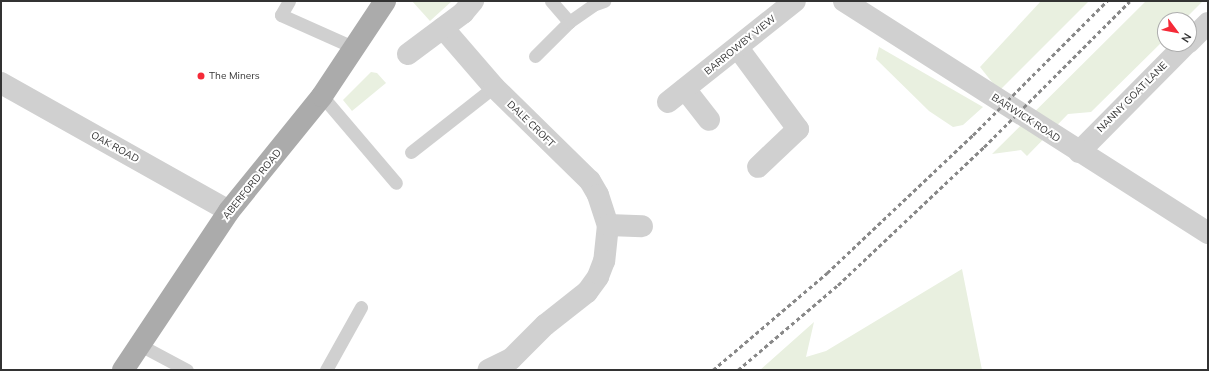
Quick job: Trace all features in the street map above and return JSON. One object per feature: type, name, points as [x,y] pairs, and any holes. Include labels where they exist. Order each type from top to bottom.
[{"type":"main road","name":"ABERFORD ROAD","points":[[123,370],[229,211],[322,96],[385,1]]},
{"type":"street","points":[[408,54],[443,28],[473,1]]},
{"type":"street","name":"BARROWBY VIEW","points":[[668,102],[738,48],[795,1]]},
{"type":"street","name":"BARWICK ROAD","points":[[844,1],[1208,233]]},
{"type":"street","points":[[1197,34],[1208,23]]},
{"type":"street","name":"DALE CROFT","points":[[443,28],[494,87],[590,181],[602,202],[608,225],[604,261],[598,277],[587,292],[545,325],[511,359],[488,370]]},
{"type":"street","points":[[738,48],[798,129],[758,167]]},
{"type":"street","name":"NANNY GOAT LANE","points":[[1079,152],[1178,52]]},
{"type":"street","name":"OAK ROAD","points":[[1,83],[229,211]]},
{"type":"street","points":[[686,89],[709,120]]},
{"type":"street","points":[[608,225],[642,226]]},
{"type":"lane","points":[[289,1],[281,14],[355,48]]},
{"type":"lane","points":[[551,1],[569,22]]},
{"type":"lane","points":[[535,56],[569,22],[593,5],[604,1]]},
{"type":"lane","points":[[411,152],[494,87]]},
{"type":"lane","points":[[322,96],[396,183]]},
{"type":"lane","points":[[326,370],[361,307]]},
{"type":"lane","points":[[140,345],[187,370]]},
{"type":"green space","points":[[412,1],[452,1],[430,21]]},
{"type":"green space","points":[[1041,1],[1089,1],[999,91],[980,67]]},
{"type":"green space","points":[[1146,1],[1203,1],[1192,12],[1157,12],[1157,47],[1091,112],[1068,114],[1027,156],[1021,150],[992,154]]},
{"type":"green space","points":[[879,47],[983,107],[963,125],[953,127],[929,111],[876,59]]},
{"type":"green space","points":[[371,72],[377,73],[386,83],[352,111],[343,100]]},
{"type":"green space","points":[[962,269],[982,370],[760,370],[814,322],[806,357],[826,351]]},
{"type":"railway","points":[[713,370],[827,273],[973,135],[1107,1]]},
{"type":"railway","points":[[738,370],[838,285],[984,147],[1130,1]]},
{"type":"place","name":"The Miners","points":[[201,76]]}]
